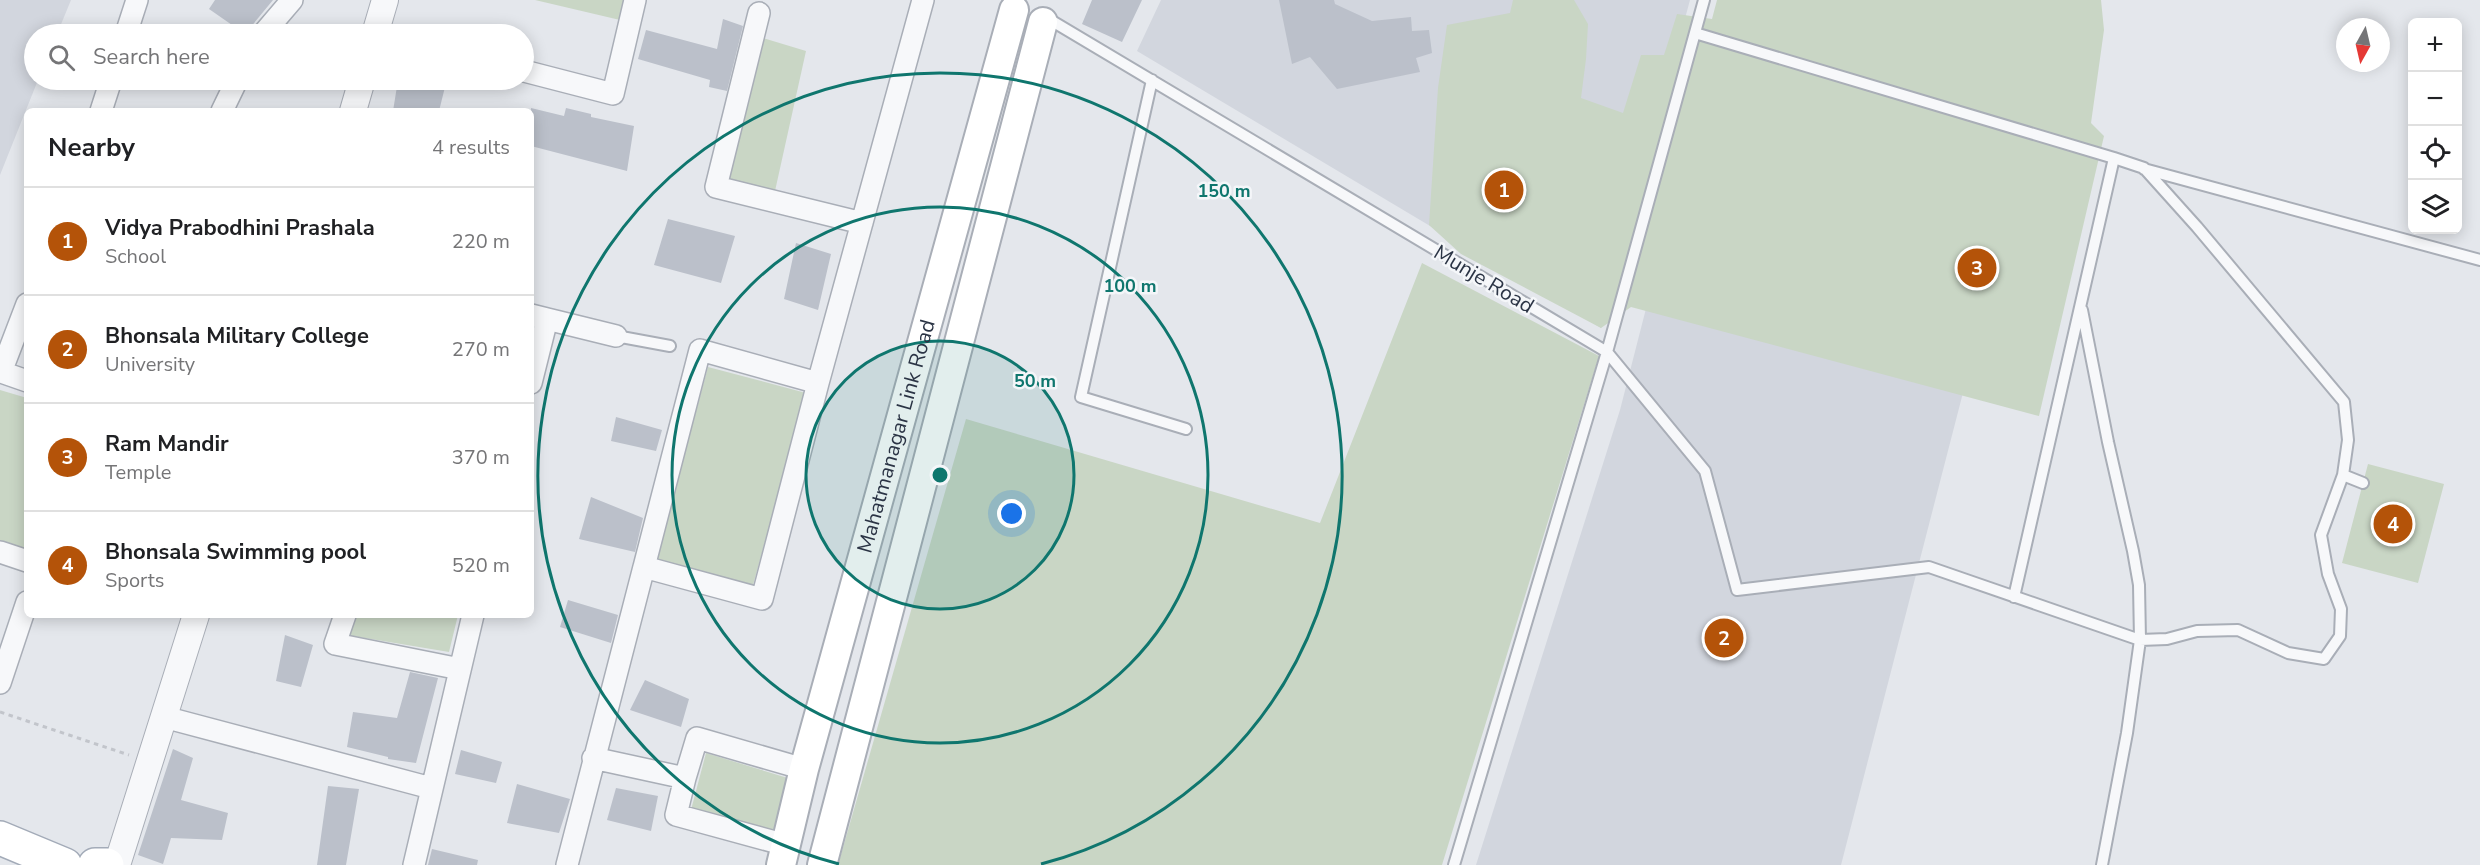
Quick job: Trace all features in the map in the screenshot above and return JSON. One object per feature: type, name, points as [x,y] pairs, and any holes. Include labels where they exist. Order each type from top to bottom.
[{"type":"main road","points":[[1013,3],[1016,15],[1025,23],[1037,24],[1049,9]]},
{"type":"main road","name":"Mahatmanagar Link Road","points":[[784,855],[804,769],[1013,3]]},
{"type":"main road","name":"Mahatmanagar Link Road","points":[[822,865],[1049,9]]},
{"type":"main road","points":[[0,838],[65,865]]},
{"type":"main road","points":[[95,865],[107,865]]},
{"type":"street","points":[[129,24],[137,0]]},
{"type":"street","points":[[272,24],[292,0]]},
{"type":"street","points":[[380,24],[385,0]]},
{"type":"street","points":[[534,74],[613,94],[635,0]]},
{"type":"street","points":[[644,567],[762,599],[818,383],[924,0]]},
{"type":"street","points":[[759,13],[716,187],[862,224]]},
{"type":"street","points":[[102,108],[108,90]]},
{"type":"street","points":[[223,108],[232,90]]},
{"type":"street","points":[[354,108],[359,90]]},
{"type":"street","points":[[24,312],[1,372],[24,380]]},
{"type":"street","points":[[534,358],[539,317],[616,336]]},
{"type":"street","points":[[567,865],[699,350],[818,383]]},
{"type":"street","points":[[0,552],[24,560]]},
{"type":"street","points":[[0,683],[24,611]]},
{"type":"street","points":[[117,865],[195,618]]},
{"type":"street","points":[[344,618],[335,644],[460,669]]},
{"type":"street","points":[[414,865],[472,618]]},
{"type":"street","points":[[164,717],[431,788]]},
{"type":"street","points":[[784,855],[676,815],[697,738],[804,769]]},
{"type":"street","points":[[593,758],[685,778]]},
{"type":"lane","points":[[1454,865],[1607,352],[1704,0]]},
{"type":"lane","name":"Munje Road","points":[[1049,9],[1152,80],[1607,352],[1704,471],[1737,590],[1929,567],[2014,597]]},
{"type":"lane","points":[[1695,33],[2144,168],[2480,260]]},
{"type":"lane","points":[[1152,80],[1081,397],[1186,429]]},
{"type":"lane","points":[[2115,158],[2014,597],[2140,640],[2167,639],[2198,631],[2238,630],[2288,653],[2324,659],[2340,636],[2341,609],[2328,574],[2321,536],[2343,475],[2348,440],[2344,402],[2197,226],[2144,168]]},
{"type":"lane","points":[[2081,304],[2108,442],[2138,573],[2140,640],[2127,733],[2102,865]]},
{"type":"lane","points":[[616,336],[670,346]]},
{"type":"lane","points":[[2343,475],[2363,483]]},
{"type":"path","points":[[0,712],[150,762]]},
{"type":"shaded area","points":[[0,0],[71,0],[61,24],[24,24],[24,90],[34,90],[27,108],[24,108],[24,115],[0,175]]},
{"type":"shaded area","points":[[1161,0],[1690,0],[1601,328],[1137,51]]},
{"type":"shaded area","points":[[1650,293],[1973,354],[1841,865],[1476,865],[1620,410]]},
{"type":"green space","points":[[535,0],[625,0],[620,20]]},
{"type":"green space","points":[[1513,0],[1574,0],[1588,24],[1581,98],[1623,113],[1641,55],[1664,55],[1677,14],[1712,19],[1717,0],[2101,0],[2104,30],[2091,123],[2104,136],[2039,416],[1631,307],[1601,328],[1461,254],[1429,225],[1438,88],[1447,25],[1510,13]]},
{"type":"green space","points":[[763,38],[806,51],[775,191],[729,179]]},
{"type":"green space","points":[[1422,263],[1599,356],[1442,865],[838,865],[966,419],[1320,523]]},
{"type":"green space","points":[[708,367],[806,393],[753,585],[656,559]]},
{"type":"green space","points":[[0,390],[24,397],[24,555],[0,547]]},
{"type":"green space","points":[[2368,464],[2444,484],[2418,583],[2342,563]]},
{"type":"green space","points":[[353,618],[457,618],[449,652],[347,635]]},
{"type":"green space","points":[[706,753],[791,779],[777,833],[691,810]]},
{"type":"building","points":[[215,0],[273,0],[253,24],[231,24],[209,9]]},
{"type":"building","points":[[1092,0],[1142,0],[1122,42],[1082,24]]},
{"type":"building","points":[[1279,0],[1334,0],[1335,4],[1372,21],[1411,17],[1412,31],[1429,30],[1432,53],[1416,58],[1420,72],[1337,89],[1310,57],[1292,64]]},
{"type":"building","points":[[723,19],[743,26],[727,91],[709,87],[710,80],[638,59],[646,30],[717,49]]},
{"type":"building","points":[[396,90],[444,90],[440,108],[393,108]]},
{"type":"building","points":[[566,108],[591,114],[591,117],[634,126],[627,171],[534,147],[534,109],[564,116]]},
{"type":"building","points":[[668,219],[735,236],[721,283],[654,265]]},
{"type":"building","points":[[796,243],[831,254],[818,310],[784,299]]},
{"type":"building","points":[[616,417],[662,430],[656,451],[611,441]]},
{"type":"building","points":[[591,497],[643,518],[635,552],[579,539]]},
{"type":"building","points":[[568,600],[618,615],[611,643],[560,627]]},
{"type":"building","points":[[285,635],[313,645],[301,687],[276,681]]},
{"type":"building","points":[[410,672],[438,678],[416,763],[388,759],[388,757],[347,747],[353,712],[397,718]]},
{"type":"building","points":[[645,680],[689,699],[681,727],[630,710]]},
{"type":"building","points":[[173,749],[193,758],[181,800],[228,813],[222,840],[171,838],[163,864],[138,855]]},
{"type":"building","points":[[461,750],[502,762],[496,783],[455,774]]},
{"type":"building","points":[[517,784],[570,799],[559,833],[507,823]]},
{"type":"building","points":[[328,786],[359,789],[346,865],[317,865]]},
{"type":"building","points":[[616,788],[658,796],[651,831],[607,820]]},
{"type":"building","points":[[432,849],[478,860],[477,865],[428,865]]},
{"type":"place","name":"Vidya Prabodhini Prashala","points":[[1504,190]]},
{"type":"place","name":"Ram Mandir","points":[[1977,268]]},
{"type":"place","name":"Bhonsala Swimming pool","points":[[2393,524]]},
{"type":"place","name":"Bhonsala Military College","points":[[1724,638]]}]
